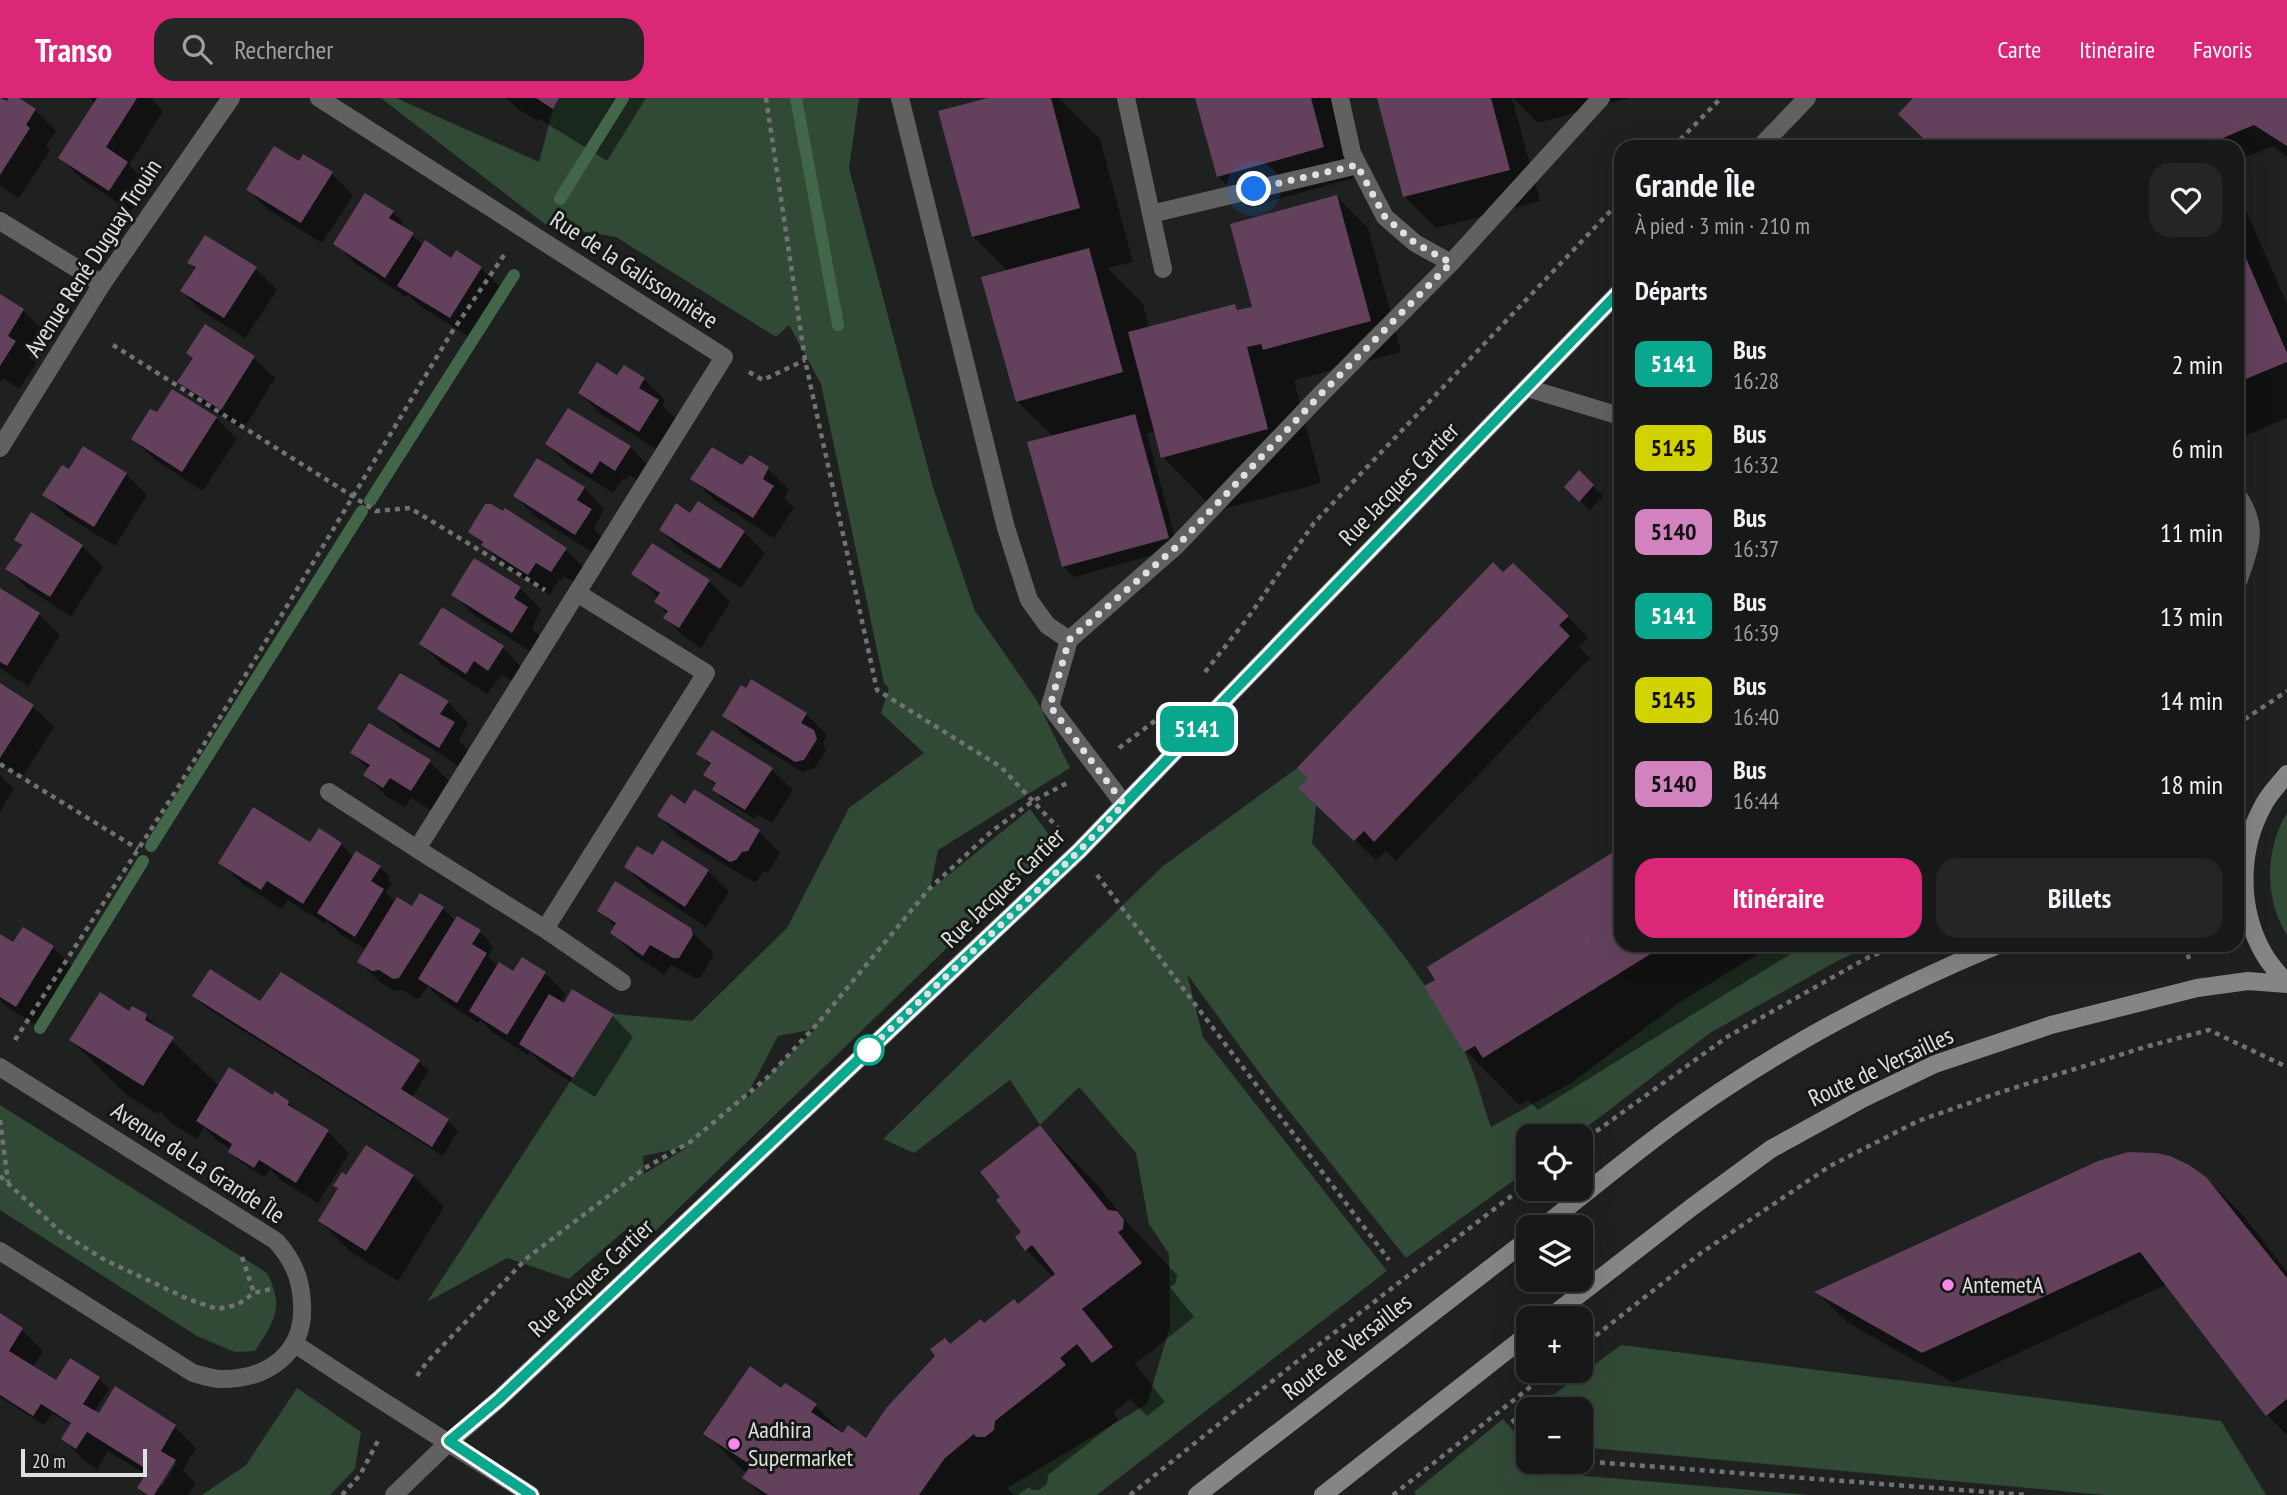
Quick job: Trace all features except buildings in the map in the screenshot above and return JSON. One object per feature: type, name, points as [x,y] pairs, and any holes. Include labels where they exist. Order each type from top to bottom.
[{"type":"main road","points":[[2244,843],[2264,804],[2287,774]]},
{"type":"main road","points":[[2244,888],[2249,920],[2264,954],[2287,984]]},
{"type":"main road","points":[[1559,1215],[1719,1093],[1797,1043],[1876,1000],[1982,952]]},
{"type":"main road","name":"Route de Versailles","points":[[1564,1306],[1771,1149],[1860,1100],[1936,1064],[2050,1025],[2197,988],[2248,981],[2287,984]]},
{"type":"main road","name":"Route de Versailles","points":[[1197,1495],[1516,1248]]},
{"type":"main road","points":[[1323,1495],[1516,1343]]},
{"type":"street","name":"Avenue René Duguay Trouin","points":[[0,448],[102,284],[230,98]]},
{"type":"street","name":"Rue de la Galissonnière","points":[[319,98],[724,357],[417,849]]},
{"type":"street","points":[[900,98],[1006,528],[1029,600],[1047,625],[1069,640]]},
{"type":"street","points":[[1126,98],[1163,269]]},
{"type":"street","points":[[1340,98],[1352,153],[1385,217],[1415,243],[1451,263]]},
{"type":"street","points":[[1124,804],[1050,706],[1069,640],[1176,547],[1321,394],[1451,263],[1601,98]]},
{"type":"street","points":[[1767,140],[1807,98]]},
{"type":"street","points":[[1151,214],[1357,165]]},
{"type":"street","points":[[0,221],[102,284]]},
{"type":"street","name":"Rue Jacques Cartier","points":[[394,1495],[1079,851],[1614,301]]},
{"type":"street","points":[[1527,388],[1614,414]]},
{"type":"street","points":[[2244,506],[2250,516],[2251,541],[2244,563]]},
{"type":"street","points":[[545,929],[706,673],[573,599]]},
{"type":"street","points":[[329,792],[545,929],[622,982]]},
{"type":"street","name":"Avenue de La Grande Île","points":[[0,1067],[276,1241],[290,1256],[298,1275],[303,1322],[295,1344]]},
{"type":"street","points":[[0,1251],[192,1373],[218,1379],[243,1377],[266,1370],[283,1360],[295,1344],[531,1495]]},
{"type":"path","points":[[766,98],[805,360],[877,690],[1001,767],[1079,851],[1388,1260]]},
{"type":"path","points":[[1680,140],[1721,98]]},
{"type":"path","points":[[1204,674],[1247,619],[1314,523],[1614,207]]},
{"type":"path","points":[[13,1044],[177,789],[450,335],[523,228]]},
{"type":"path","points":[[113,345],[376,512],[410,508],[573,599]]},
{"type":"path","points":[[724,357],[763,380],[805,360]]},
{"type":"path","points":[[2244,720],[2287,691]]},
{"type":"path","points":[[417,1377],[427,1362],[527,1258],[645,1168],[690,1142],[769,1076],[819,1022],[929,889],[992,831],[1032,801],[1096,767],[1177,704]]},
{"type":"path","points":[[0,764],[138,849]]},
{"type":"path","points":[[1593,1134],[1727,1037],[1881,952]]},
{"type":"path","points":[[1593,1338],[1701,1253],[1830,1166],[1918,1121],[2059,1074],[2209,1030],[2287,1067]]},
{"type":"path","points":[[0,1120],[8,1183]]},
{"type":"path","points":[[0,1176],[63,1234],[105,1260],[188,1299],[217,1309],[237,1305],[254,1293],[275,1288]]},
{"type":"path","points":[[1130,1495],[1516,1192]]},
{"type":"path","points":[[242,1257],[254,1293]]},
{"type":"path","points":[[1393,1495],[1535,1383]]},
{"type":"path","points":[[1512,1419],[1516,1424]]},
{"type":"path","points":[[342,1495],[360,1475],[379,1439]]},
{"type":"path","points":[[1593,1462],[2027,1495]]},
{"type":"green space","points":[[381,98],[396,98],[539,162],[553,109],[559,98],[859,98],[849,168],[933,487],[975,611],[1036,699],[1070,768],[938,850],[930,890],[1030,809],[1055,843],[647,1239],[632,1224],[569,1279],[507,1258],[427,1302],[614,1014],[692,1021],[787,928],[849,808],[924,753],[881,713],[889,688],[884,683],[821,384],[789,325],[776,337],[616,237],[546,225]],"holes":[[[815,1029],[746,1099],[745,1099],[778,1036]],[[686,1148],[644,1174],[643,1156]]]},
{"type":"green space","points":[[1297,768],[1308,778],[1299,787],[1316,805],[1312,843],[1394,943],[1432,996],[1468,1060],[1491,1127],[1571,1083],[1680,1002],[1762,952],[1857,952],[1710,1033],[1591,1124],[1516,1124],[1516,1179],[1406,1258],[1266,1082],[1187,974],[1203,1037],[1387,1271],[1097,1495],[1014,1495],[1007,1488],[1147,1404],[1170,1326],[1169,1254],[1149,1224],[1136,1153],[1079,1087],[1040,1125],[1010,1080],[914,1153],[883,1139],[1163,866]]},
{"type":"green space","points":[[2287,813],[2287,935],[2274,906],[2270,874],[2274,842]]},
{"type":"green space","points":[[0,1105],[267,1273],[275,1296],[275,1314],[255,1351],[235,1352],[197,1336],[0,1210]]},
{"type":"green space","points":[[1621,1345],[2221,1421],[2266,1495],[2105,1495],[1593,1448],[1593,1397],[1550,1397],[1569,1383],[1593,1383],[1593,1366]]},
{"type":"green space","points":[[297,1388],[361,1432],[355,1469],[330,1495],[202,1495],[246,1465]]},
{"type":"green space","points":[[1503,1419],[1516,1434],[1516,1474],[1562,1474],[1809,1495],[1416,1495],[1414,1492]]},
{"type":"waterway","points":[[560,199],[623,98]]},
{"type":"waterway","points":[[796,98],[838,325]]},
{"type":"waterway","points":[[370,501],[514,275]]},
{"type":"waterway","points":[[151,846],[362,511]]},
{"type":"waterway","points":[[40,1028],[143,861]]},
{"type":"bus line","name":"5141","points":[[531,1495],[449,1441],[499,1399],[1079,851],[1614,297]]},
{"type":"place","name":"AntemetA","points":[[1948,1285]]},
{"type":"place","name":"Aadhira Supermarket","points":[[734,1444]]},
{"type":"route","points":[[869,1050],[866,1052],[1079,851],[1124,804],[1050,706],[1069,640],[1176,547],[1321,394],[1451,263],[1415,243],[1385,217],[1357,165],[1254,189]]}]
